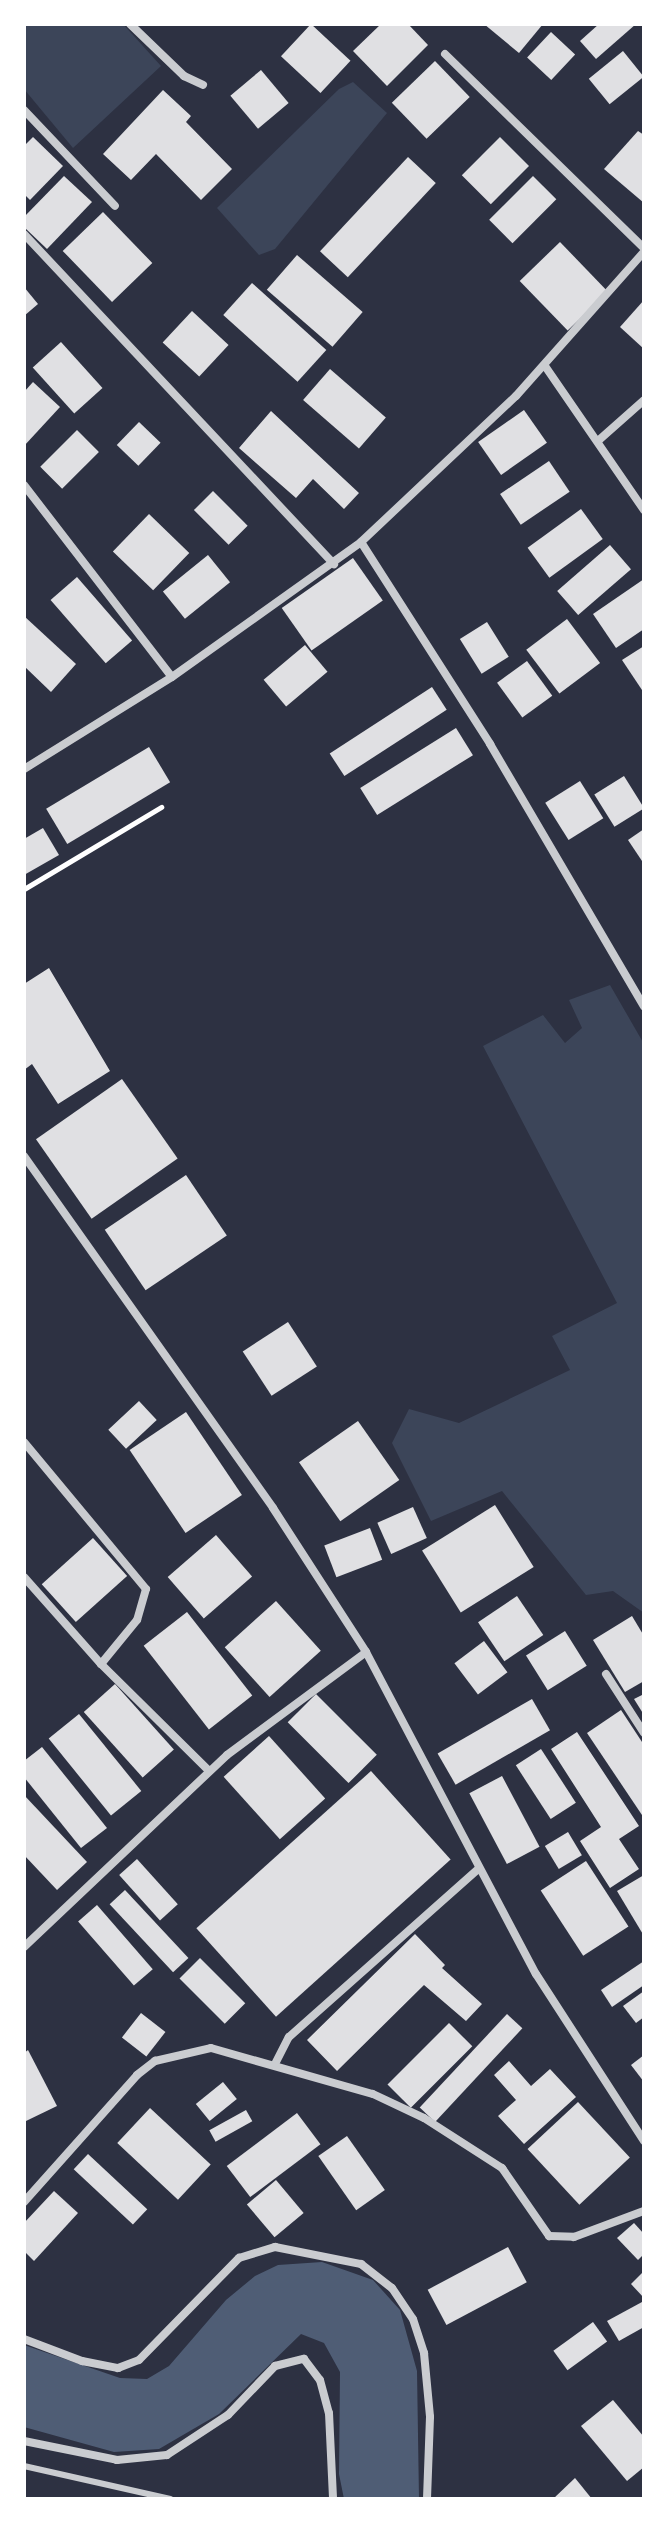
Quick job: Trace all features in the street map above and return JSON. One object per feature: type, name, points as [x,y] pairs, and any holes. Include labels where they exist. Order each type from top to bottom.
[{"type":"street","points":[[130,24],[184,76],[203,85]]},
{"type":"street","points":[[24,769],[172,677],[361,542],[545,366],[644,250],[445,54]]},
{"type":"street","points":[[24,110],[115,206]]},
{"type":"street","points":[[24,234],[334,564]]},
{"type":"street","points":[[545,366],[599,440],[644,510]]},
{"type":"street","points":[[599,440],[644,400]]},
{"type":"street","points":[[24,485],[172,677]]},
{"type":"street","points":[[361,542],[490,744],[644,1006]]},
{"type":"street","points":[[24,1156],[273,1508],[366,1652],[536,1974],[644,2141]]},
{"type":"street","points":[[24,1442],[146,1589],[137,1620],[101,1664]]},
{"type":"street","points":[[24,1577],[101,1664],[209,1771]]},
{"type":"street","points":[[24,1947],[209,1771],[366,1652]]},
{"type":"street","points":[[606,1674],[644,1733]]},
{"type":"street","points":[[275,2064],[289,2037],[478,1869]]},
{"type":"street","points":[[24,2202],[155,2061],[211,2048],[373,2094],[473,2146],[502,2168],[549,2236],[574,2237],[644,2211]]},
{"type":"street","points":[[24,2339],[82,2361],[118,2368],[139,2360],[239,2258],[275,2247],[361,2264],[392,2288],[413,2319],[424,2353],[430,2417],[427,2499]]},
{"type":"street","points":[[24,2441],[117,2460],[167,2455],[228,2415],[275,2366],[304,2359],[320,2380],[329,2413],[333,2499]]},
{"type":"lane","points":[[24,2466],[170,2499]]},
{"type":"path","points":[[24,889],[161,807]]},
{"type":"shaded area","points":[[24,24],[123,24],[161,66],[73,148],[24,89]]},
{"type":"shaded area","points":[[353,82],[387,113],[275,249],[259,255],[217,208],[339,89]]},
{"type":"shaded area","points":[[610,985],[644,1044],[644,1613],[613,1591],[586,1595],[502,1491],[431,1521],[392,1443],[409,1409],[459,1423],[570,1370],[552,1336],[617,1303],[483,1046],[543,1015],[565,1043],[582,1028],[569,1000]]},
{"type":"shaded area","points":[[322,2262],[373,2280],[400,2310],[417,2371],[419,2499],[344,2499],[339,2474],[340,2372],[324,2343],[301,2334],[219,2414],[159,2449],[114,2452],[24,2427],[24,2345],[120,2378],[147,2379],[169,2366],[226,2300],[255,2276],[278,2265]]},
{"type":"building","points":[[311,24],[350,61],[320,93],[281,56]]},
{"type":"building","points":[[381,24],[408,24],[428,45],[387,86],[353,51]]},
{"type":"building","points":[[484,24],[543,24],[519,53]]},
{"type":"building","points":[[599,24],[636,24],[596,59],[580,41]]},
{"type":"building","points":[[551,32],[575,55],[551,80],[527,58]]},
{"type":"building","points":[[623,51],[644,77],[610,104],[589,79]]},
{"type":"building","points":[[435,61],[470,97],[427,139],[392,103]]},
{"type":"building","points":[[261,70],[289,103],[258,129],[230,96]]},
{"type":"building","points":[[163,90],[191,116],[186,122],[232,169],[201,200],[156,154],[131,180],[103,154]]},
{"type":"building","points":[[638,131],[644,135],[644,203],[604,169]]},
{"type":"building","points":[[33,137],[63,166],[30,200],[24,194],[24,146]]},
{"type":"building","points":[[500,137],[529,166],[491,204],[462,175]]},
{"type":"building","points":[[408,157],[436,183],[348,277],[320,251]]},
{"type":"building","points":[[64,176],[92,202],[47,249],[24,227],[24,217]]},
{"type":"building","points":[[533,176],[556,199],[512,243],[489,220]]},
{"type":"building","points":[[103,212],[152,263],[112,302],[63,251]]},
{"type":"building","points":[[560,242],[608,292],[568,331],[520,281]]},
{"type":"building","points":[[297,255],[363,312],[332,347],[267,290]]},
{"type":"building","points":[[252,283],[326,350],[298,382],[223,315]]},
{"type":"building","points":[[24,287],[38,304],[24,316]]},
{"type":"building","points":[[644,300],[644,349],[620,327]]},
{"type":"building","points":[[192,311],[229,345],[199,377],[163,342]]},
{"type":"building","points":[[61,342],[102,388],[74,414],[33,367]]},
{"type":"building","points":[[330,369],[386,418],[359,448],[303,400]]},
{"type":"building","points":[[33,382],[60,407],[24,446],[24,392]]},
{"type":"building","points":[[524,410],[547,443],[501,475],[478,442]]},
{"type":"building","points":[[271,411],[359,493],[344,509],[313,479],[296,498],[239,448]]},
{"type":"building","points":[[139,422],[161,443],[138,466],[117,445]]},
{"type":"building","points":[[77,430],[99,452],[62,489],[40,467]]},
{"type":"building","points":[[549,461],[570,492],[521,525],[500,494]]},
{"type":"building","points":[[213,491],[248,526],[229,545],[194,510]]},
{"type":"building","points":[[581,509],[603,539],[549,578],[528,548]]},
{"type":"building","points":[[149,514],[189,553],[153,590],[113,551]]},
{"type":"building","points":[[610,545],[631,569],[578,615],[557,591]]},
{"type":"building","points":[[208,555],[230,582],[185,619],[163,592]]},
{"type":"building","points":[[353,558],[383,601],[312,650],[282,608]]},
{"type":"building","points":[[77,577],[132,640],[106,663],[51,600]]},
{"type":"building","points":[[644,579],[644,629],[616,648],[593,614]]},
{"type":"building","points":[[24,616],[76,664],[51,692],[24,666]]},
{"type":"building","points":[[567,619],[600,663],[559,694],[526,650]]},
{"type":"building","points":[[487,622],[509,657],[482,674],[460,639]]},
{"type":"building","points":[[305,645],[327,672],[286,707],[264,680]]},
{"type":"building","points":[[644,646],[644,693],[622,660]]},
{"type":"building","points":[[527,661],[552,696],[522,718],[497,683]]},
{"type":"building","points":[[432,687],[447,710],[344,776],[330,753]]},
{"type":"building","points":[[456,728],[473,755],[377,815],[360,788]]},
{"type":"building","points":[[149,747],[170,782],[67,844],[46,809]]},
{"type":"building","points":[[624,776],[644,808],[614,827],[594,795]]},
{"type":"building","points":[[580,781],[603,818],[569,840],[545,803]]},
{"type":"building","points":[[43,828],[59,855],[24,875],[24,839]]},
{"type":"building","points":[[644,829],[644,864],[628,840]]},
{"type":"building","points":[[49,968],[110,1071],[58,1104],[32,1064],[24,1070],[24,984]]},
{"type":"building","points":[[122,1079],[178,1158],[92,1219],[36,1139]]},
{"type":"building","points":[[186,1175],[227,1236],[146,1290],[105,1230]]},
{"type":"building","points":[[288,1322],[317,1366],[272,1396],[243,1351]]},
{"type":"building","points":[[139,1401],[157,1420],[126,1449],[108,1430]]},
{"type":"building","points":[[186,1412],[242,1495],[186,1533],[130,1450]]},
{"type":"building","points":[[358,1421],[399,1480],[340,1521],[299,1462]]},
{"type":"building","points":[[495,1505],[534,1567],[461,1612],[422,1551]]},
{"type":"building","points":[[413,1507],[427,1538],[391,1554],[377,1523]]},
{"type":"building","points":[[370,1528],[382,1560],[336,1577],[324,1546]]},
{"type":"building","points":[[216,1535],[252,1577],[204,1618],[168,1577]]},
{"type":"building","points":[[93,1538],[127,1576],[76,1622],[42,1584]]},
{"type":"building","points":[[517,1596],[543,1635],[504,1661],[478,1622]]},
{"type":"building","points":[[276,1601],[321,1651],[270,1697],[225,1647]]},
{"type":"building","points":[[187,1612],[252,1696],[209,1729],[144,1646]]},
{"type":"building","points":[[632,1616],[644,1636],[644,1681],[625,1692],[593,1640]]},
{"type":"building","points":[[565,1631],[587,1666],[548,1690],[526,1655]]},
{"type":"building","points":[[484,1641],[507,1672],[478,1694],[454,1663]]},
{"type":"building","points":[[115,1684],[174,1749],[143,1778],[84,1712]]},
{"type":"building","points":[[316,1694],[377,1755],[349,1783],[288,1722]]},
{"type":"building","points":[[644,1694],[644,1715],[634,1699]]},
{"type":"building","points":[[532,1699],[550,1730],[456,1785],[438,1754]]},
{"type":"building","points":[[621,1710],[644,1745],[642,1815],[587,1733]]},
{"type":"building","points":[[79,1714],[141,1791],[111,1815],[49,1739]]},
{"type":"building","points":[[577,1732],[639,1826],[619,1839],[639,1869],[610,1888],[580,1841],[601,1827],[551,1749]]},
{"type":"building","points":[[269,1736],[325,1798],[280,1839],[224,1777]]},
{"type":"building","points":[[42,1747],[107,1828],[81,1848],[24,1777],[24,1761]]},
{"type":"building","points":[[541,1749],[576,1803],[551,1819],[516,1765]]},
{"type":"building","points":[[371,1771],[451,1859],[276,2017],[196,1928]]},
{"type":"building","points":[[502,1776],[540,1847],[507,1864],[469,1793]]},
{"type":"building","points":[[24,1795],[87,1862],[57,1890],[24,1855]]},
{"type":"building","points":[[568,1832],[582,1855],[559,1869],[545,1846]]},
{"type":"building","points":[[137,1859],[178,1904],[160,1920],[119,1875]]},
{"type":"building","points":[[586,1861],[628,1926],[583,1956],[541,1890]]},
{"type":"building","points":[[644,1875],[644,1936],[617,1891]]},
{"type":"building","points":[[125,1890],[188,1958],[173,1972],[110,1904]]},
{"type":"building","points":[[97,1905],[153,1969],[134,1986],[78,1921]]},
{"type":"building","points":[[415,1934],[445,1965],[442,1968],[482,2004],[466,2021],[424,1985],[337,2071],[307,2040]]},
{"type":"building","points":[[200,1958],[245,2003],[225,2024],[179,1979]]},
{"type":"building","points":[[644,1961],[644,1985],[612,2007],[601,1990]]},
{"type":"building","points":[[644,1991],[644,2017],[636,2023],[623,2006]]},
{"type":"building","points":[[141,2013],[165,2032],[146,2057],[122,2037]]},
{"type":"building","points":[[507,2014],[522,2028],[435,2122],[420,2108]]},
{"type":"building","points":[[449,2023],[472,2046],[411,2108],[387,2085]]},
{"type":"building","points":[[28,2050],[57,2106],[26,2121],[24,2053]]},
{"type":"building","points":[[644,2055],[644,2082],[631,2065]]},
{"type":"building","points":[[509,2061],[531,2086],[550,2069],[576,2097],[524,2144],[498,2116],[516,2100],[494,2075]]},
{"type":"building","points":[[223,2082],[237,2099],[210,2121],[196,2104]]},
{"type":"building","points":[[578,2102],[630,2158],[579,2205],[528,2149]]},
{"type":"building","points":[[150,2108],[211,2165],[178,2200],[117,2143]]},
{"type":"building","points":[[246,2110],[252,2121],[216,2142],[209,2130]]},
{"type":"building","points":[[297,2113],[320,2144],[250,2197],[227,2166]]},
{"type":"building","points":[[347,2136],[385,2190],[356,2210],[318,2156]]},
{"type":"building","points":[[88,2154],[147,2209],[133,2225],[74,2169]]},
{"type":"building","points":[[276,2180],[304,2213],[275,2237],[247,2204]]},
{"type":"building","points":[[54,2191],[78,2213],[34,2261],[24,2251],[24,2223]]},
{"type":"building","points":[[634,2223],[644,2234],[644,2254],[638,2260],[617,2238]]},
{"type":"building","points":[[508,2247],[527,2282],[446,2325],[428,2290]]},
{"type":"building","points":[[644,2271],[644,2298],[631,2284]]},
{"type":"building","points":[[642,2302],[644,2327],[619,2341],[607,2321]]},
{"type":"building","points":[[593,2322],[607,2341],[567,2370],[553,2351]]},
{"type":"building","points":[[613,2400],[644,2437],[644,2467],[627,2481],[581,2426]]},
{"type":"building","points":[[575,2478],[592,2499],[553,2499]]}]
